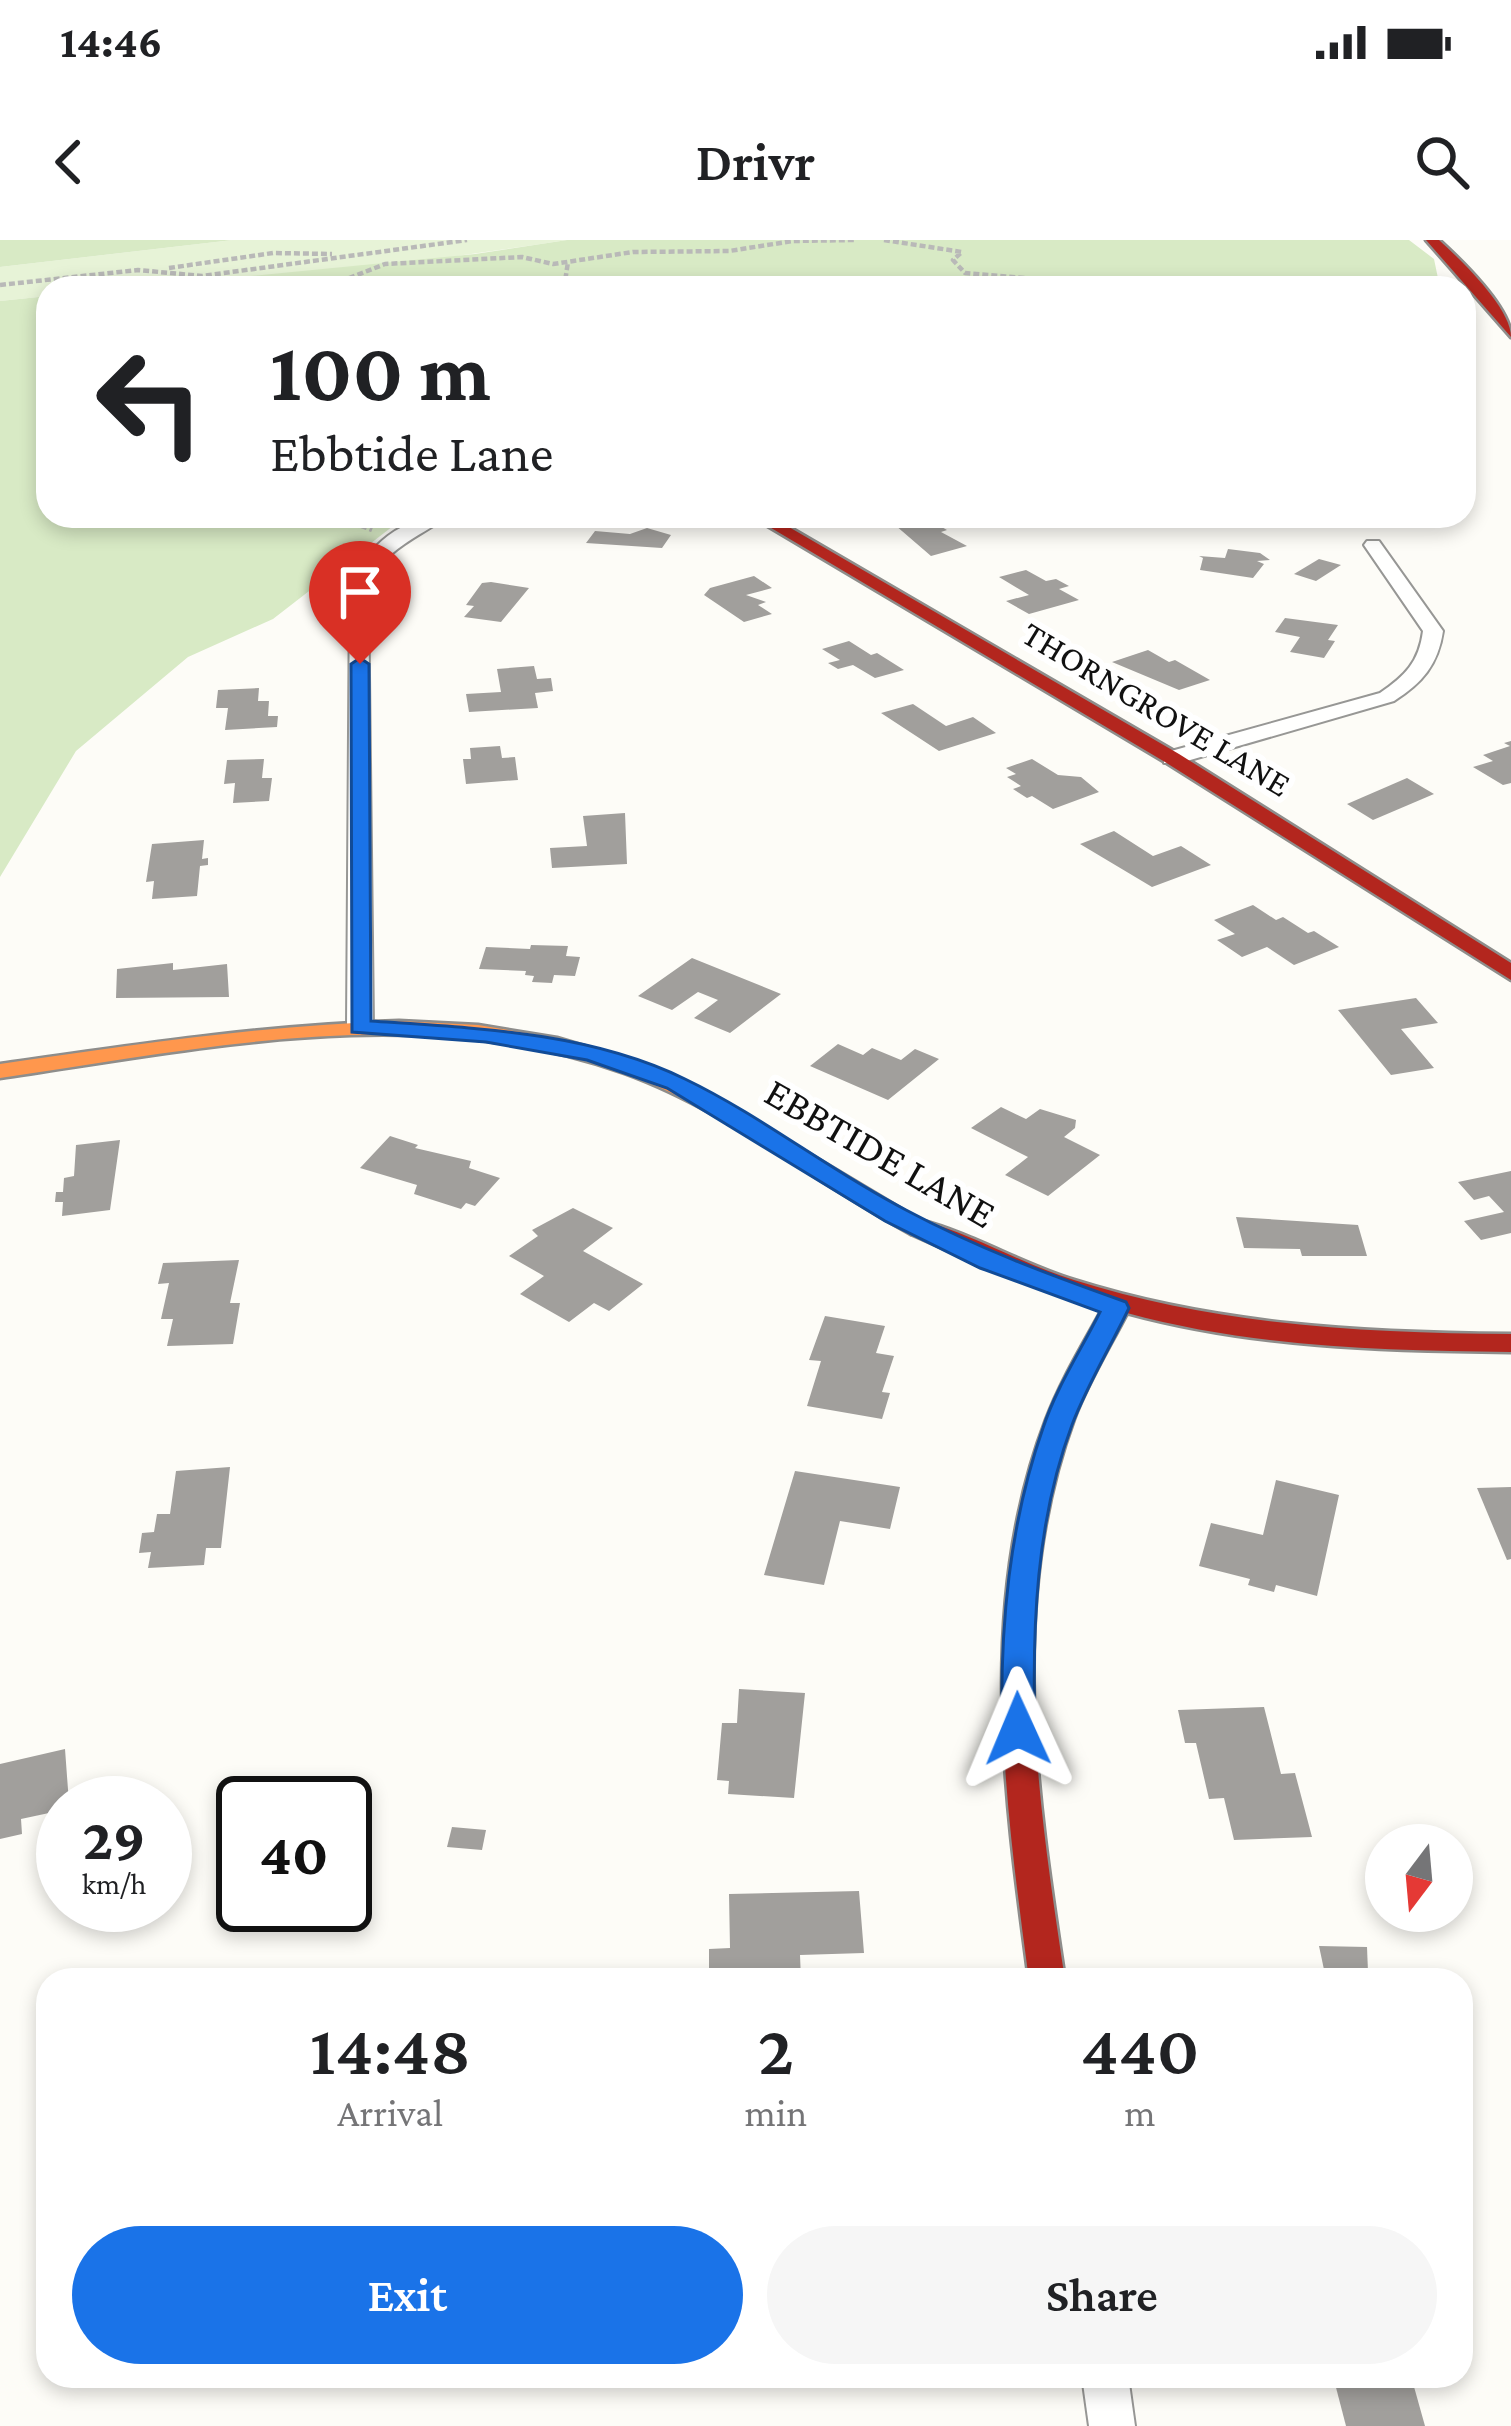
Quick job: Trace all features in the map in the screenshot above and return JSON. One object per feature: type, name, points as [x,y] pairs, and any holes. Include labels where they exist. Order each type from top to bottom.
[{"type":"street","points":[[1432,240],[1468,276]]},
{"type":"street","points":[[1476,286],[1511,333]]},
{"type":"street","points":[[360,1027],[359,587],[367,563],[416,528]]},
{"type":"street","name":"THORNGROVE LANE","points":[[779,528],[1172,758],[1511,973]]},
{"type":"street","points":[[1172,758],[1387,697],[1415,678],[1430,659],[1433,631],[1393,580],[1373,545]]},
{"type":"street","name":"EBBTIDE LANE","points":[[0,1071],[360,1027],[486,1035],[591,1053],[676,1083],[894,1215],[989,1262],[1116,1308],[1265,1335],[1428,1345],[1511,1343]]},
{"type":"street","points":[[1045,1968],[1021,1804],[1017,1654],[1029,1535],[1058,1426],[1116,1308]]},
{"type":"street","points":[[1107,2388],[1112,2426]]},
{"type":"path","points":[[83,276],[273,253],[388,253],[424,240]]},
{"type":"path","points":[[138,270],[202,276],[467,240]]},
{"type":"path","points":[[354,276],[385,264],[522,257],[553,264],[633,252],[729,251],[793,241],[855,240]]},
{"type":"path","points":[[884,240],[962,252],[953,260],[965,273],[1000,276]]},
{"type":"path","points":[[563,276],[568,262]]},
{"type":"path","points":[[0,285],[36,281]]},
{"type":"green space","points":[[0,240],[233,240],[0,267]]},
{"type":"green space","points":[[233,240],[567,240],[282,276],[36,276],[36,297],[0,301],[0,267]]},
{"type":"green space","points":[[567,240],[1409,240],[1434,259],[1438,276],[252,276]]},
{"type":"green space","points":[[36,297],[36,528],[391,528],[273,619],[188,657],[76,751],[0,877],[0,301]]},
{"type":"building","points":[[647,528],[671,535],[662,548],[586,543],[595,531],[630,534]]},
{"type":"building","points":[[898,528],[943,528],[947,530],[941,532],[967,546],[931,556]]},
{"type":"building","points":[[1228,549],[1260,553],[1270,560],[1257,561],[1264,564],[1253,578],[1200,570],[1203,558],[1199,556],[1225,558]]},
{"type":"building","points":[[1319,559],[1341,565],[1316,581],[1294,574]]},
{"type":"building","points":[[1026,570],[1069,586],[1059,589],[1079,600],[1029,614],[1006,601],[1029,595],[999,577]]},
{"type":"building","points":[[754,576],[772,588],[746,595],[766,602],[758,605],[772,614],[744,622],[704,595],[710,588]]},
{"type":"building","points":[[482,583],[529,588],[501,622],[464,617],[474,606],[466,605]]},
{"type":"building","points":[[1285,618],[1338,625],[1324,658],[1290,652],[1300,637],[1275,632]]},
{"type":"building","points":[[849,641],[904,670],[875,678],[853,665],[838,669],[828,663],[840,660],[822,649]]},
{"type":"building","points":[[1148,650],[1210,680],[1179,690],[1112,662]]},
{"type":"building","points":[[534,666],[537,679],[551,678],[553,691],[535,693],[538,708],[469,712],[466,694],[501,692],[497,669]]},
{"type":"building","points":[[259,688],[258,701],[269,701],[268,716],[278,716],[277,727],[225,730],[228,708],[216,708],[218,690]]},
{"type":"building","points":[[913,704],[946,726],[973,717],[996,733],[939,751],[881,713]]},
{"type":"building","points":[[1511,741],[1511,783],[1503,785],[1473,767],[1493,761],[1483,755],[1510,746],[1504,743]]},
{"type":"building","points":[[500,746],[502,758],[515,757],[518,780],[466,784],[463,759],[471,759],[470,748]]},
{"type":"building","points":[[264,759],[262,778],[272,778],[269,801],[233,803],[235,783],[224,784],[227,760]]},
{"type":"building","points":[[1032,759],[1058,775],[1081,777],[1099,792],[1053,809],[1032,796],[1027,798],[1013,789],[1021,786],[1007,777],[1016,774],[1006,768]]},
{"type":"building","points":[[1407,778],[1434,794],[1373,820],[1347,804]]},
{"type":"building","points":[[625,813],[627,864],[552,868],[550,848],[587,846],[583,816]]},
{"type":"building","points":[[1114,831],[1153,856],[1181,846],[1211,865],[1152,887],[1080,844]]},
{"type":"building","points":[[204,840],[202,859],[208,858],[208,865],[200,866],[197,896],[152,899],[154,881],[146,882],[152,844]]},
{"type":"building","points":[[1253,905],[1339,947],[1294,965],[1267,947],[1242,957],[1217,940],[1235,934],[1214,920]]},
{"type":"building","points":[[531,945],[568,946],[566,956],[580,957],[575,976],[554,975],[552,983],[532,982],[534,976],[525,975],[526,971],[479,969],[486,947],[530,949]]},
{"type":"building","points":[[692,958],[781,994],[730,1033],[694,1018],[718,1000],[698,992],[672,1010],[638,996]]},
{"type":"building","points":[[173,963],[173,970],[227,964],[229,997],[116,998],[117,969]]},
{"type":"building","points":[[1416,998],[1438,1023],[1401,1029],[1434,1068],[1391,1075],[1338,1010]]},
{"type":"building","points":[[838,1044],[863,1055],[872,1048],[901,1060],[915,1049],[939,1059],[888,1100],[810,1066]]},
{"type":"building","points":[[1001,1107],[1026,1119],[1040,1109],[1076,1120],[1075,1128],[1064,1137],[1100,1155],[1048,1196],[1005,1175],[1028,1157],[971,1128]]},
{"type":"building","points":[[390,1136],[418,1145],[415,1148],[471,1161],[469,1168],[500,1178],[475,1206],[466,1203],[461,1209],[414,1194],[417,1185],[360,1168]]},
{"type":"building","points":[[120,1140],[110,1210],[62,1216],[63,1202],[55,1202],[56,1192],[63,1192],[64,1178],[74,1176],[76,1145]]},
{"type":"building","points":[[1511,1171],[1511,1233],[1481,1240],[1464,1221],[1504,1212],[1489,1196],[1474,1200],[1458,1182]]},
{"type":"building","points":[[573,1208],[613,1228],[583,1251],[643,1284],[609,1311],[594,1303],[569,1322],[520,1294],[544,1276],[509,1256],[538,1236],[532,1230]]},
{"type":"building","points":[[1236,1217],[1358,1225],[1367,1256],[1302,1256],[1300,1249],[1244,1248]]},
{"type":"building","points":[[239,1260],[230,1303],[240,1303],[233,1344],[167,1346],[173,1319],[161,1319],[169,1283],[158,1284],[163,1263]]},
{"type":"building","points":[[825,1316],[885,1326],[876,1353],[894,1356],[882,1392],[890,1393],[882,1419],[807,1406],[821,1361],[809,1360]]},
{"type":"building","points":[[230,1467],[221,1548],[206,1548],[204,1565],[148,1568],[151,1552],[139,1553],[142,1533],[154,1532],[157,1514],[170,1514],[176,1471]]},
{"type":"building","points":[[795,1471],[900,1487],[890,1529],[840,1521],[824,1585],[764,1575]]},
{"type":"building","points":[[1276,1480],[1339,1495],[1317,1596],[1276,1585],[1274,1592],[1248,1585],[1250,1579],[1199,1566],[1211,1523],[1263,1535]]},
{"type":"building","points":[[1511,1487],[1511,1559],[1507,1560],[1477,1488]]},
{"type":"building","points":[[739,1689],[805,1693],[794,1798],[728,1794],[729,1781],[717,1780],[722,1723],[737,1723]]},
{"type":"building","points":[[1264,1707],[1281,1774],[1295,1773],[1312,1837],[1234,1840],[1224,1798],[1209,1799],[1196,1743],[1185,1743],[1178,1710]]},
{"type":"building","points":[[65,1749],[67,1776],[36,1776],[36,1816],[21,1819],[22,1834],[0,1839],[0,1764]]},
{"type":"building","points":[[452,1827],[486,1830],[482,1850],[447,1847]]},
{"type":"building","points":[[859,1891],[864,1953],[800,1955],[801,1968],[709,1968],[709,1949],[730,1948],[729,1894]]},
{"type":"building","points":[[1319,1946],[1367,1947],[1368,1968],[1324,1968]]},
{"type":"building","points":[[1336,2388],[1414,2388],[1425,2426],[1346,2426]]},
{"type":"traffic: slow","points":[[0,1071],[318,1030],[478,1032],[557,1045],[671,1084],[920,1228]]},
{"type":"traffic: jam","points":[[1432,240],[1467,276]]},
{"type":"traffic: jam","points":[[1476,287],[1511,333]]},
{"type":"traffic: jam","points":[[779,528],[1172,758],[1511,973]]},
{"type":"traffic: jam","points":[[920,1228],[1064,1286],[1208,1321],[1356,1339],[1511,1343]]},
{"type":"traffic: jam","points":[[1045,1968],[1028,1841],[1017,1700],[1024,1560],[1037,1491],[1058,1424],[1116,1308]]},
{"type":"route","points":[[360,664],[360,1027],[486,1035],[591,1053],[676,1083],[894,1215],[989,1262],[1116,1308],[1058,1426],[1029,1535],[1017,1654],[1018,1729]]}]
